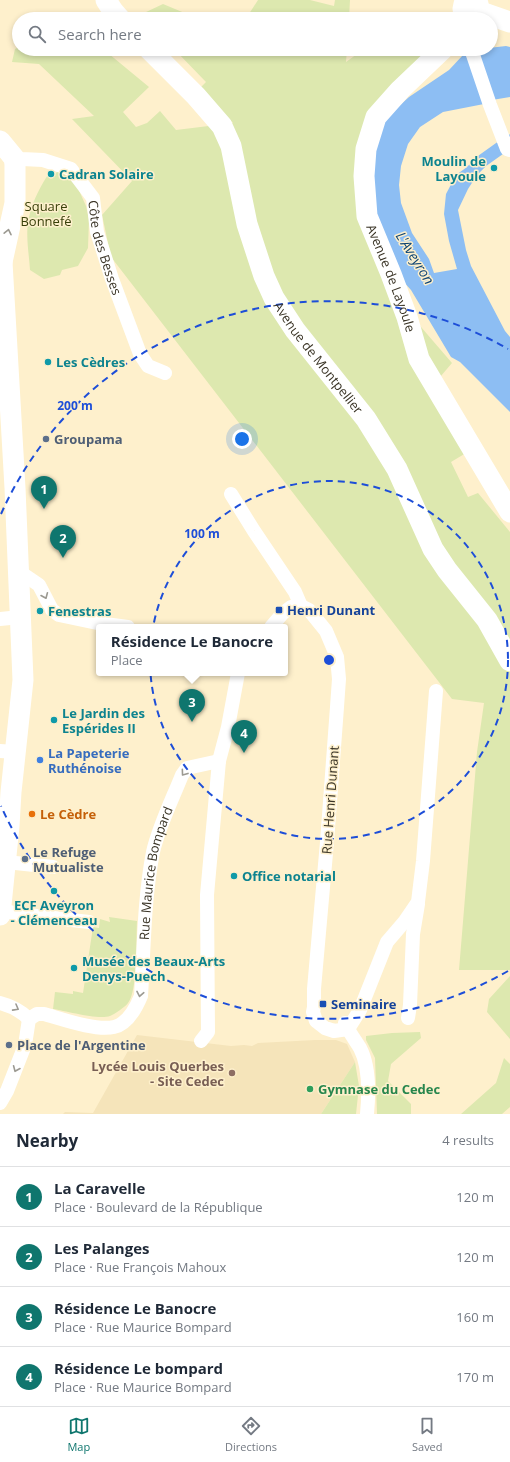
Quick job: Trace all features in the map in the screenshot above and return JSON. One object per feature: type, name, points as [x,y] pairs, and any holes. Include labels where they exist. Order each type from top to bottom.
[{"type":"street","points":[[106,0],[114,12]]},
{"type":"street","points":[[498,19],[510,22]]},
{"type":"street","name":"Avenue de Montpellier","points":[[156,56],[196,96],[222,126],[232,146],[247,224],[264,276],[274,298],[295,330],[366,418],[397,469],[432,549],[446,570],[487,620],[510,661]]},
{"type":"street","name":"Avenue de Layoule","points":[[436,56],[400,90],[376,117],[366,149],[364,176],[367,216],[402,302],[419,359],[510,512]]},
{"type":"street","points":[[473,56],[490,106],[507,145]]},
{"type":"street","points":[[0,141],[14,166],[15,203],[1,260],[15,488],[17,570],[10,618],[23,680],[8,751],[0,915]]},
{"type":"street","name":"Côte des Besses","points":[[14,166],[22,159],[43,160],[70,170],[93,198],[97,232],[112,279],[140,354],[148,366],[165,373]]},
{"type":"street","points":[[0,192],[9,185],[14,166]]},
{"type":"street","name":"Rue Henri Dunant","points":[[231,494],[295,592],[301,606],[309,610],[326,631],[337,657],[339,679],[328,842],[314,989],[314,1007],[325,1019],[332,1023],[348,1025]]},
{"type":"street","points":[[17,570],[40,585],[52,610],[59,615],[105,624]]},
{"type":"street","points":[[274,624],[283,613],[291,607],[301,606]]},
{"type":"street","points":[[201,1041],[208,1032],[207,895],[219,761],[228,727],[237,676]]},
{"type":"street","points":[[408,1018],[410,1005],[413,934],[424,854],[436,691]]},
{"type":"street","name":"Rue Maurice Bompard","points":[[29,1019],[37,1014],[44,1014],[93,1027],[114,1027],[125,1021],[136,1008],[141,996],[149,881],[158,836],[182,775],[187,768],[219,761]]},
{"type":"street","points":[[4,851],[53,867]]},
{"type":"street","points":[[367,1114],[368,1089],[365,1063],[348,1025],[360,1010],[387,942],[405,921],[418,902]]},
{"type":"street","points":[[0,910],[19,914],[89,922]]},
{"type":"street","points":[[0,1002],[11,1005],[21,1011],[29,1019],[25,1046],[0,1103]]},
{"type":"shaded area","name":"Lycée Louis Querbes - Site Cedec","points":[[137,1035],[231,1046],[252,1046],[258,1043],[336,1040],[347,1044],[355,1062],[321,1114],[63,1114],[65,1112],[93,1113]]},
{"type":"green space","points":[[258,0],[310,0],[334,6],[335,0],[350,0],[349,12],[250,12]]},
{"type":"green space","points":[[163,4],[182,12],[146,12]]},
{"type":"green space","points":[[13,56],[111,56],[149,87],[123,112],[136,127],[147,123],[160,111],[176,130],[233,123],[199,89],[206,82],[181,56],[346,56],[346,62],[354,56],[427,56],[389,88],[390,291],[452,363],[429,390],[466,453],[451,462],[468,497],[478,493],[510,532],[510,970],[459,970],[477,752],[484,703],[452,699],[111,257],[102,215],[132,181],[72,119],[94,116],[39,64],[12,62]]},
{"type":"green space","name":"Square Bonnefé","points":[[59,169],[77,186],[86,206],[89,219],[88,248],[78,266],[62,270],[60,275],[44,279],[30,270],[27,237],[28,223],[33,205],[44,181],[51,170],[54,176]]},
{"type":"green space","points":[[109,917],[137,921],[135,977],[131,997],[128,1003],[114,1014],[105,1017],[90,1016],[53,1009],[55,992],[73,994],[73,991],[83,993],[93,927],[99,928],[100,919],[110,922]]},
{"type":"green space","points":[[510,976],[510,1039],[487,1012],[489,999]]},
{"type":"green space","points":[[420,1032],[421,1038],[391,1064],[388,1081],[411,1104],[411,1114],[377,1114],[375,1058],[366,1040],[366,1036]]},
{"type":"green space","points":[[504,1058],[510,1064],[510,1107],[502,1114],[461,1114],[496,1083]]},
{"type":"green space","points":[[355,1062],[359,1086],[356,1114],[321,1114]]},
{"type":"water","name":"L'Aveyron","points":[[498,47],[510,47],[510,97],[443,112],[420,127],[408,144],[401,166],[399,185],[401,203],[412,233],[429,259],[434,273],[457,269],[449,241],[444,214],[446,194],[456,175],[481,157],[486,161],[468,189],[458,210],[466,250],[471,266],[505,331],[510,337],[510,412],[460,362],[451,357],[411,290],[401,279],[373,217],[372,154],[386,118],[409,97],[449,70],[462,56],[498,56]]},
{"type":"waterway","points":[[472,171],[482,161],[510,141]]},
{"type":"place","name":"Moulin de Layoule","points":[[494,168]]},
{"type":"place","name":"Cadran Solaire","points":[[51,174]]},
{"type":"place","name":"Les Cèdres","points":[[48,362]]},
{"type":"place","name":"Groupama","points":[[46,439]]},
{"type":"place","name":"La Caravelle","points":[[44,509]]},
{"type":"place","name":"Les Palanges","points":[[63,558]]},
{"type":"place","name":"Henri Dunant","points":[[279,610]]},
{"type":"place","name":"Fenestras","points":[[40,611]]},
{"type":"place","name":"Le Jardin des Espérides II","points":[[54,720]]},
{"type":"place","name":"Résidence Le Banocre","points":[[192,722]]},
{"type":"place","name":"Résidence Le bompard","points":[[244,753]]},
{"type":"place","name":"La Papeterie Ruthénoise","points":[[40,760]]},
{"type":"place","name":"Le Cèdre","points":[[32,814]]},
{"type":"place","name":"Le Refuge Mutualiste","points":[[25,859]]},
{"type":"place","name":"Office notarial","points":[[234,876]]},
{"type":"place","name":"ECF Aveyron - Clémenceau","points":[[54,891]]},
{"type":"place","name":"Musée des Beaux-Arts Denys-Puech","points":[[74,968]]},
{"type":"place","name":"Seminaire","points":[[323,1004]]},
{"type":"place","name":"Place de l'Argentine","points":[[9,1045]]},
{"type":"place","name":"Lycée Louis Querbes - Site Cedec","points":[[232,1073]]},
{"type":"place","name":"Gymnase du Cedec","points":[[310,1089]]}]
